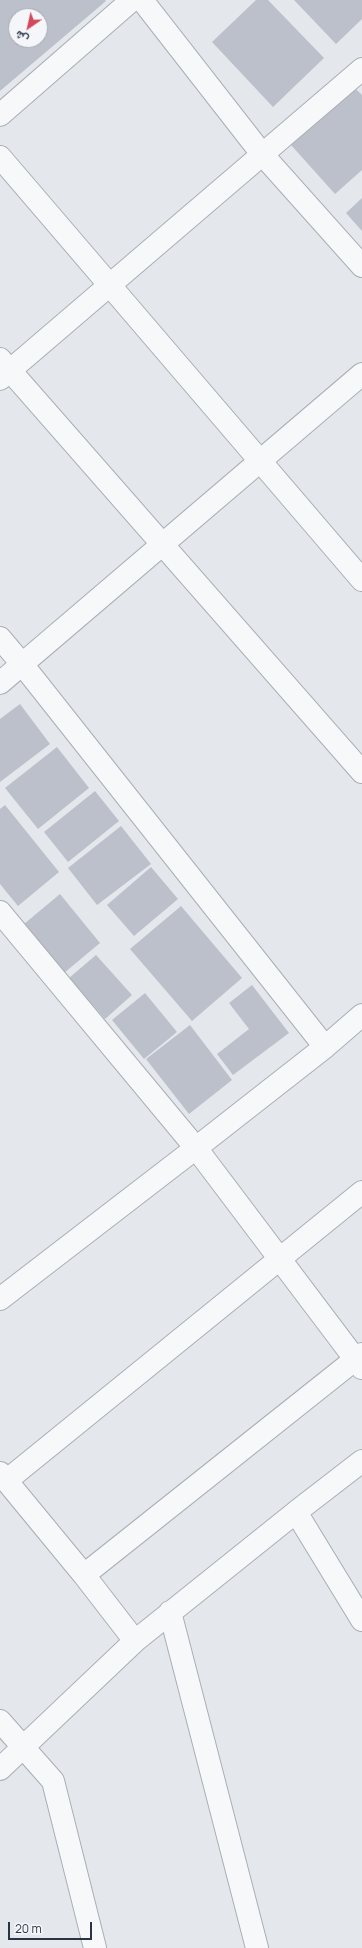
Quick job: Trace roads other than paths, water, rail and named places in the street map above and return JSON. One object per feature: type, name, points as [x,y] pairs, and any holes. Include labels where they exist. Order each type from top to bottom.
[{"type":"street","points":[[0,115],[132,0]]},
{"type":"street","points":[[142,0],[262,154],[362,266]]},
{"type":"street","points":[[362,69],[109,285],[3,370],[162,544],[362,772]]},
{"type":"street","points":[[0,157],[362,580]]},
{"type":"street","points":[[0,683],[362,374]]},
{"type":"street","points":[[0,638],[325,1047]]},
{"type":"street","points":[[0,912],[196,1148],[280,1260],[360,1361],[84,1575]]},
{"type":"street","points":[[0,1299],[325,1047],[362,1015]]},
{"type":"street","points":[[135,1641],[84,1575],[3,1477],[280,1260],[362,1192]]},
{"type":"street","points":[[0,1769],[135,1641],[362,1461]]},
{"type":"street","points":[[296,1512],[362,1620]]},
{"type":"street","points":[[170,1612],[257,1948]]},
{"type":"street","points":[[0,1721],[53,1781],[95,1948]]}]
